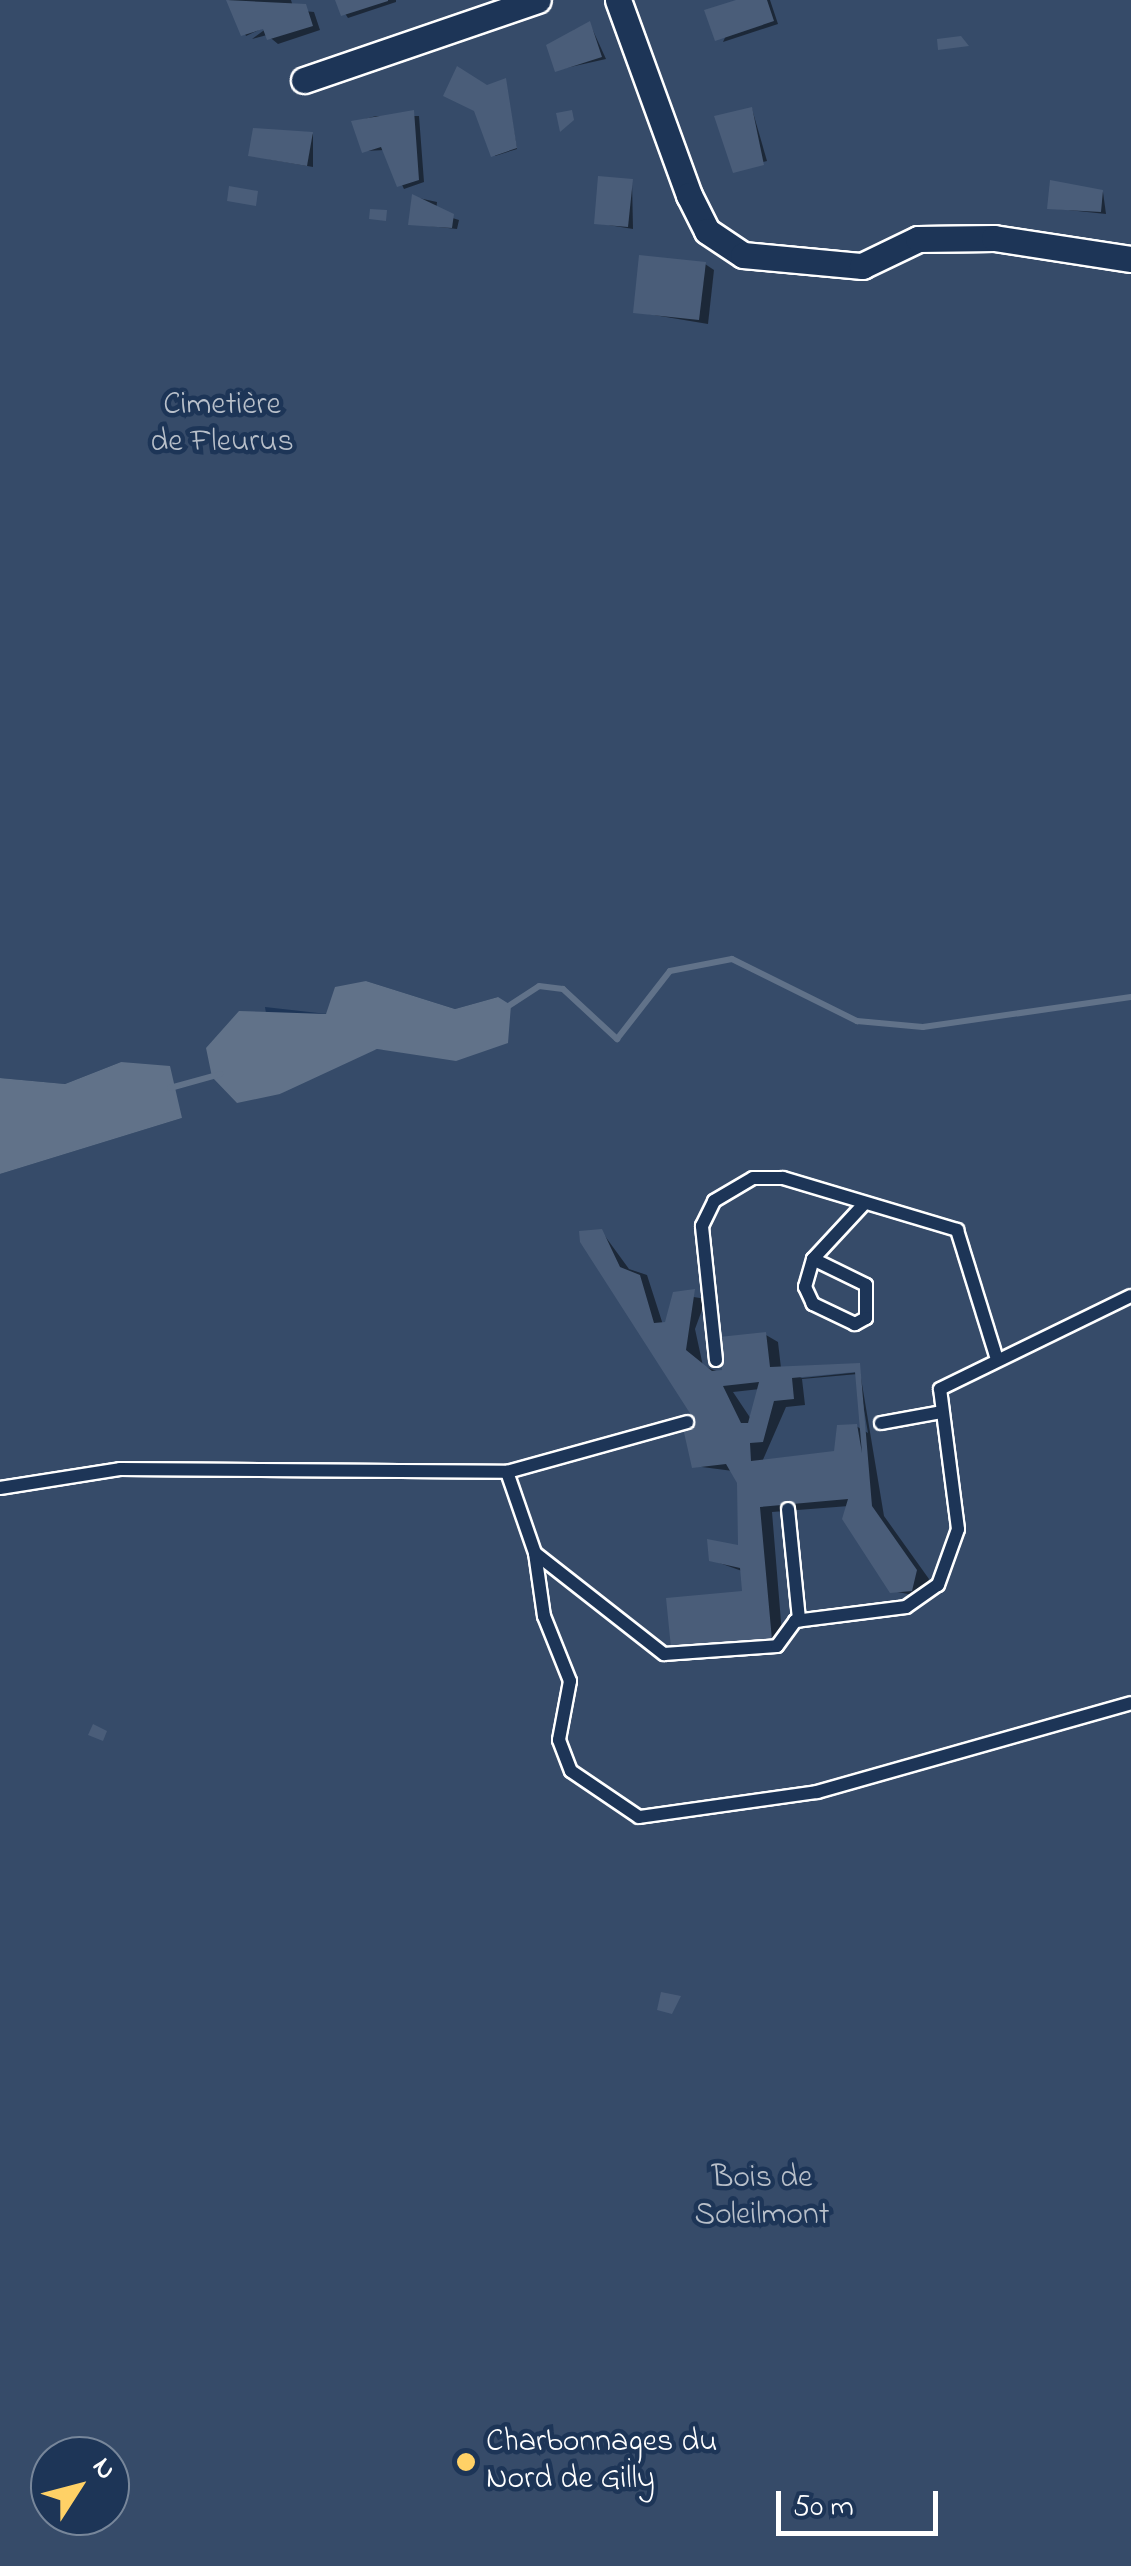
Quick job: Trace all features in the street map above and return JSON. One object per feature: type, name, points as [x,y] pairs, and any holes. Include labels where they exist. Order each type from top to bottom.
[{"type":"street","points":[[304,80],[538,0]]},
{"type":"street","points":[[618,0],[688,195],[707,231],[742,255],[862,266],[918,239],[994,238],[1131,260]]},
{"type":"lane","points":[[716,1360],[717,1302],[700,1240],[714,1201],[753,1178],[783,1178],[957,1230],[996,1359]]},
{"type":"lane","points":[[813,1258],[866,1285],[866,1318],[855,1324],[806,1297],[813,1258],[863,1205]]},
{"type":"lane","points":[[535,1553],[664,1654],[776,1646],[799,1620],[906,1607],[948,1572],[957,1496],[940,1389],[954,1375],[1131,1296]]},
{"type":"lane","points":[[881,1423],[942,1412]]},
{"type":"lane","points":[[0,1488],[120,1469],[507,1472],[686,1422]]},
{"type":"lane","points":[[507,1472],[535,1553],[544,1616],[570,1681],[560,1740],[570,1771],[638,1816],[816,1792],[1131,1703]]},
{"type":"lane","points":[[788,1509],[799,1620]]},
{"type":"green space","name":"Bois de Soleilmont","points":[[0,0],[1131,0],[1131,2566],[0,2566],[0,1174],[182,1118],[121,1062],[65,1084],[0,1078]],"holes":[[[366,981],[455,1009],[498,997],[411,1052],[377,1049],[335,1062],[280,1094],[265,1007],[327,1014]]]},
{"type":"shaded area","points":[[366,981],[455,1009],[498,997],[511,1005],[508,1043],[456,1061],[377,1049],[280,1094],[237,1103],[212,1077],[206,1048],[239,1011],[326,1014],[335,987]]},
{"type":"shaded area","points":[[121,1062],[170,1066],[182,1118],[0,1174],[0,1078],[65,1084]]},
{"type":"building","points":[[226,0],[306,4],[313,26],[267,40],[263,29],[241,36]]},
{"type":"building","points":[[335,0],[388,0],[388,1],[341,16]]},
{"type":"building","points":[[736,0],[767,0],[774,21],[715,41],[704,10]]},
{"type":"building","points":[[590,21],[602,57],[555,72],[546,45]]},
{"type":"building","points":[[961,36],[969,46],[938,50],[937,39]]},
{"type":"building","points":[[457,66],[487,85],[506,78],[517,148],[491,157],[474,111],[443,96]]},
{"type":"building","points":[[752,107],[764,165],[733,173],[714,116]]},
{"type":"building","points":[[414,110],[419,180],[397,187],[381,147],[362,153],[351,121]]},
{"type":"building","points":[[572,110],[574,120],[560,132],[556,113]]},
{"type":"building","points":[[253,128],[313,132],[307,166],[248,156]]},
{"type":"building","points":[[598,176],[633,179],[628,227],[594,224]]},
{"type":"building","points":[[1050,180],[1103,190],[1101,212],[1047,209]]},
{"type":"building","points":[[229,186],[258,191],[256,206],[227,201]]},
{"type":"building","points":[[412,194],[454,214],[452,228],[408,225]]},
{"type":"building","points":[[370,209],[387,210],[386,221],[369,219]]},
{"type":"building","points":[[639,255],[706,262],[699,320],[633,313]]},
{"type":"building","points":[[602,1229],[620,1267],[640,1275],[654,1323],[665,1322],[673,1292],[695,1289],[686,1350],[712,1371],[722,1370],[719,1337],[766,1332],[770,1367],[860,1363],[872,1506],[917,1570],[912,1591],[890,1593],[842,1519],[848,1499],[760,1507],[772,1640],[671,1648],[666,1598],[742,1591],[740,1568],[709,1561],[707,1539],[738,1545],[737,1483],[726,1464],[692,1468],[683,1428],[694,1428],[693,1418],[580,1242],[579,1231]],"holes":[[[855,1372],[862,1453],[857,1424],[837,1425],[834,1451],[751,1461],[750,1443],[763,1442],[774,1401],[794,1399],[792,1378]],[[759,1382],[748,1423],[741,1423],[723,1386]]]},
{"type":"building","points":[[93,1724],[107,1731],[103,1741],[88,1735]]},
{"type":"building","points":[[661,1992],[681,1996],[672,2014],[657,2010]]},
{"type":"waterway","points":[[507,1007],[539,986],[563,989],[617,1039],[670,971],[732,959],[857,1021],[923,1027],[1131,997]]},
{"type":"waterway","points":[[170,1088],[220,1074]]},
{"type":"place","name":"Charbonnages du Nord de Gilly","points":[[466,2462]]},
{"type":"park label","name":"Cimetière de Fleurus","points":[[222,426]]}]
